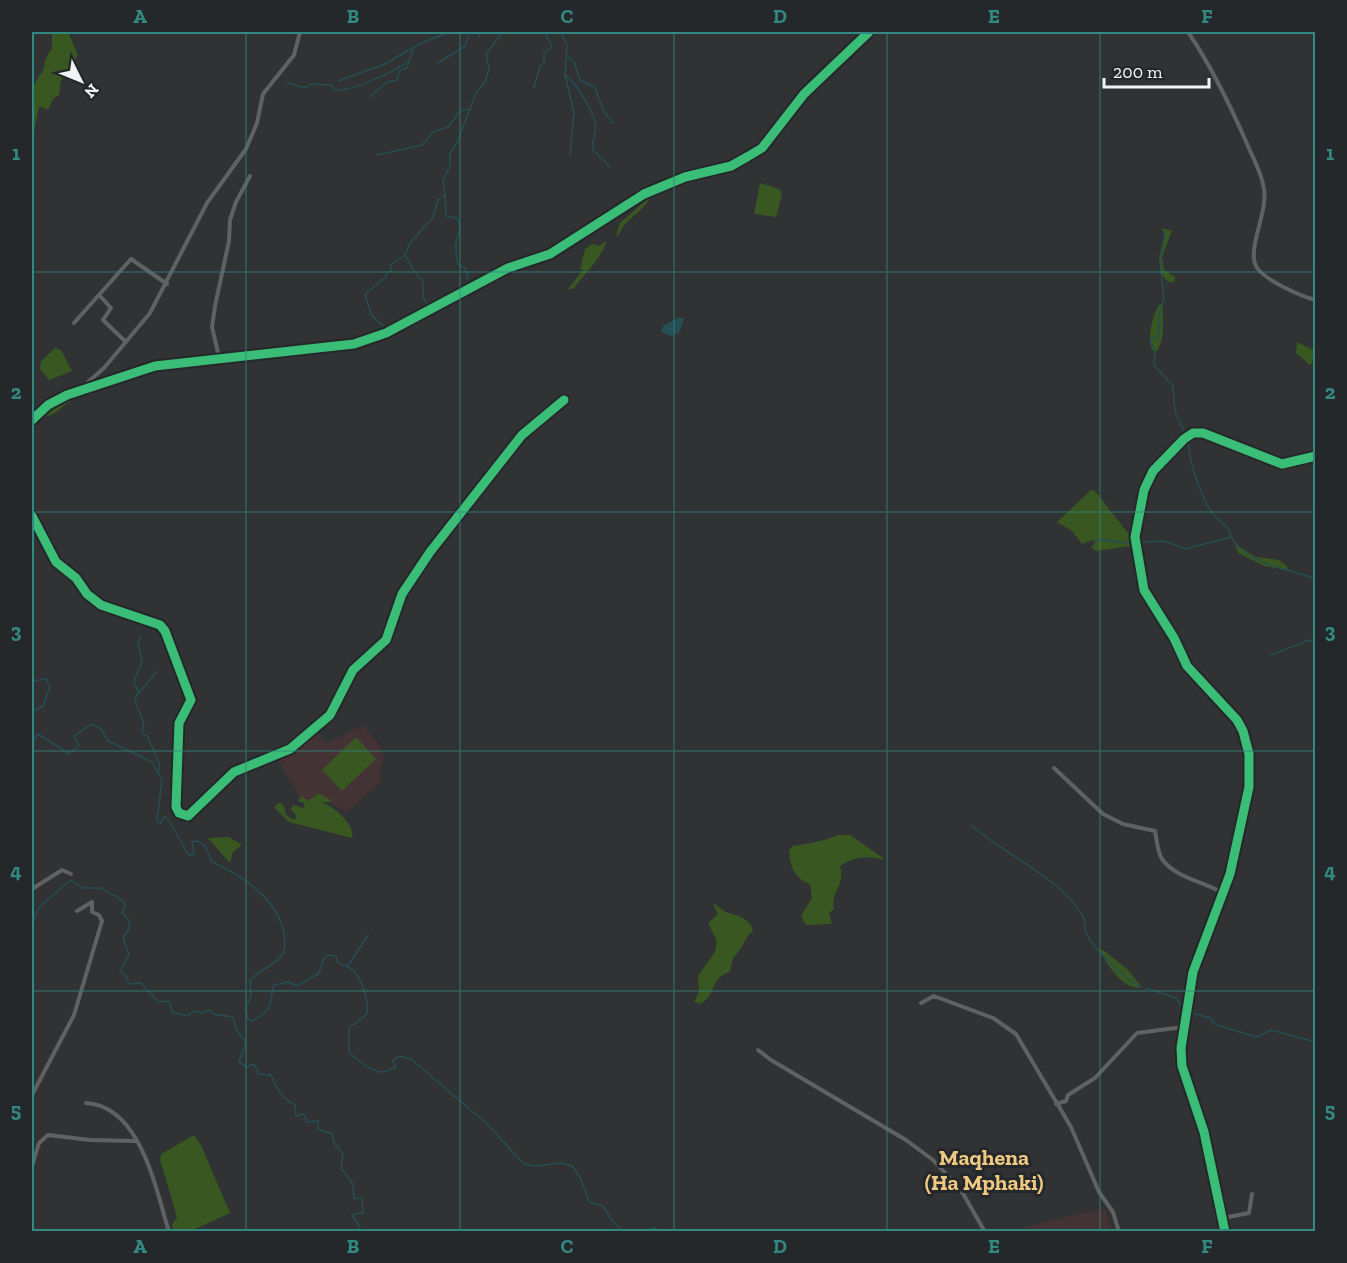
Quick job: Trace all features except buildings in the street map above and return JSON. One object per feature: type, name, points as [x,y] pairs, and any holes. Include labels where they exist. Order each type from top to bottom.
[{"type":"street","points":[[88,387],[88,382],[150,313],[207,203],[246,149],[257,123],[263,94],[294,55],[300,32]]},
{"type":"street","points":[[32,418],[48,405],[88,387],[155,366],[370,340],[447,303],[508,268],[550,254],[644,194],[685,177],[736,164],[762,148],[804,94],[869,32]]},
{"type":"street","points":[[1188,32],[1209,64],[1241,130],[1264,190],[1264,208],[1254,255],[1255,264],[1268,277],[1316,300]]},
{"type":"street","points":[[219,358],[212,327],[215,306],[228,247],[230,220],[236,202],[250,176]]},
{"type":"street","points":[[74,323],[131,259],[167,284]]},
{"type":"street","points":[[99,295],[111,308],[103,320],[126,342]]},
{"type":"street","points":[[32,516],[56,561],[76,578],[87,594],[101,604],[155,623],[165,631],[191,700],[179,723],[176,766],[176,807],[179,813],[188,816],[234,772],[290,749],[330,715],[353,670],[386,640],[402,594],[430,552],[522,435],[564,400]]},
{"type":"street","points":[[1225,1232],[1204,1132],[1182,1066],[1184,1027],[1194,972],[1224,894],[1245,807],[1249,754],[1244,731],[1237,720],[1187,666],[1174,638],[1144,590],[1136,553],[1137,524],[1144,490],[1152,471],[1184,439],[1193,434],[1203,433],[1282,464],[1316,456]]},
{"type":"street","points":[[1054,768],[1103,814],[1123,824],[1155,831],[1161,857],[1175,871],[1224,894]]},
{"type":"street","points":[[32,889],[62,870],[71,874]]},
{"type":"street","points":[[32,1095],[74,1015],[102,921],[99,915],[92,912],[92,902],[77,910]]},
{"type":"street","points":[[921,1003],[933,996],[943,998],[1004,1024],[1025,1047],[1080,1145],[1099,1192],[1113,1212],[1119,1232]]},
{"type":"street","points":[[1056,1104],[1066,1101],[1068,1095],[1095,1078],[1137,1033],[1184,1027]]},
{"type":"street","points":[[758,1050],[906,1140],[933,1160],[960,1190],[985,1232]]},
{"type":"street","points":[[86,1103],[100,1104],[109,1109],[122,1121],[136,1141],[152,1168],[169,1232]]},
{"type":"street","points":[[32,1166],[39,1143],[48,1134],[90,1140],[136,1141]]},
{"type":"street","points":[[1223,1218],[1249,1214],[1252,1194]]},
{"type":"shaded area","points":[[363,725],[381,747],[384,758],[380,771],[381,781],[347,812],[320,796],[305,806],[277,758],[297,748],[316,732],[326,744]]},
{"type":"shaded area","points":[[1105,1208],[1112,1231],[1024,1231],[1024,1227]]},
{"type":"green space","points":[[52,32],[68,32],[78,55],[61,80],[59,95],[53,99],[48,110],[39,106],[32,141],[32,88],[52,48]]},
{"type":"green space","points":[[760,183],[779,189],[782,194],[776,217],[754,214]]},
{"type":"green space","points":[[651,196],[648,202],[616,236],[620,223]]},
{"type":"green space","points":[[1161,228],[1172,231],[1162,257],[1164,270],[1175,277],[1174,282],[1168,282],[1161,274],[1159,257],[1165,235]]},
{"type":"green space","points":[[606,241],[602,252],[573,289],[568,289],[583,270],[580,269],[585,249],[592,244],[599,246]]},
{"type":"green space","points":[[1160,304],[1163,307],[1163,335],[1157,351],[1153,351],[1150,341],[1151,327]]},
{"type":"green space","points":[[1297,342],[1315,351],[1315,358],[1310,365],[1296,353]]},
{"type":"green space","points":[[55,348],[61,350],[72,371],[49,380],[40,369],[41,361]]},
{"type":"green space","points":[[94,387],[95,391],[92,393],[72,400],[54,413],[45,416],[43,412],[47,407]]},
{"type":"green space","points":[[1091,490],[1095,491],[1131,537],[1130,546],[1096,551],[1091,547],[1095,543],[1093,540],[1082,544],[1072,531],[1057,522]]},
{"type":"green space","points":[[1235,544],[1256,557],[1279,560],[1287,566],[1287,570],[1264,566],[1238,553]]},
{"type":"green space","points":[[356,737],[376,759],[342,791],[322,770]]},
{"type":"green space","points":[[319,793],[333,802],[321,802],[337,811],[347,821],[352,838],[289,822],[274,807],[280,802],[284,806],[286,815],[294,820],[297,816],[291,810],[293,805],[303,808],[305,806],[303,802],[298,802],[299,798],[303,797],[308,801]]},
{"type":"green space","points":[[837,835],[850,835],[883,860],[860,858],[840,867],[841,878],[834,898],[834,909],[829,913],[832,924],[806,925],[801,916],[812,898],[810,884],[794,872],[789,851],[792,846]]},
{"type":"green space","points":[[229,837],[242,845],[233,852],[230,863],[208,838]]},
{"type":"green space","points":[[713,904],[746,920],[752,926],[753,931],[733,958],[730,972],[719,978],[709,996],[700,1004],[694,1002],[699,992],[698,976],[715,952],[717,941],[708,923],[718,914]]},
{"type":"green space","points":[[1102,949],[1127,969],[1141,986],[1139,988],[1126,984],[1116,975],[1100,951]]},
{"type":"green space","points":[[194,1135],[201,1145],[230,1213],[191,1231],[174,1231],[172,1225],[177,1217],[160,1160],[161,1154]]},
{"type":"water","points":[[679,317],[684,319],[679,333],[671,336],[661,332],[663,326]]},
{"type":"waterway","points":[[338,81],[385,64],[421,43],[450,32]]},
{"type":"waterway","points":[[438,63],[465,46],[470,32]]},
{"type":"waterway","points":[[479,32],[479,37]]},
{"type":"waterway","points":[[385,328],[371,314],[365,294],[386,277],[387,272],[392,271],[390,265],[405,255],[410,243],[433,217],[438,200],[445,195],[443,180],[450,166],[450,153],[457,143],[476,93],[485,82],[489,69],[486,54],[503,32]]},
{"type":"waterway","points":[[534,88],[540,66],[544,63],[544,53],[552,47],[545,32]]},
{"type":"waterway","points":[[561,32],[567,45],[565,75],[574,113],[570,155]]},
{"type":"waterway","points":[[370,97],[387,82],[397,80],[400,70],[407,68],[413,50]]},
{"type":"waterway","points":[[569,58],[574,62],[580,80],[595,87],[604,111],[614,123]]},
{"type":"waterway","points":[[287,83],[306,88],[310,84],[331,85],[334,90],[342,90],[373,80],[410,60]]},
{"type":"waterway","points":[[565,75],[579,90],[596,125],[593,150],[610,167]]},
{"type":"waterway","points":[[377,155],[422,145],[433,132],[448,127],[460,111],[470,109]]},
{"type":"waterway","points":[[445,195],[446,216],[457,218],[459,222],[456,246],[458,264],[466,269],[468,279]]},
{"type":"waterway","points":[[1165,232],[1160,262],[1164,299],[1160,310],[1158,336],[1150,340],[1155,351],[1154,365],[1173,386],[1175,412],[1186,434]]},
{"type":"waterway","points":[[405,255],[423,281],[423,297],[429,307]]},
{"type":"waterway","points":[[1188,439],[1195,476],[1202,495],[1213,514],[1227,528],[1231,536]]},
{"type":"waterway","points":[[1138,542],[1164,541],[1186,549],[1231,537],[1247,554],[1257,560],[1316,579]]},
{"type":"waterway","points":[[1096,539],[1134,544]]},
{"type":"waterway","points":[[141,636],[138,644],[142,662],[134,681],[138,691],[135,701],[144,724],[142,733],[148,737],[159,761],[160,769],[157,771]]},
{"type":"waterway","points":[[1271,655],[1309,640],[1316,642]]},
{"type":"waterway","points":[[137,695],[157,671]]},
{"type":"waterway","points":[[32,681],[46,679],[50,687],[43,706],[32,712]]},
{"type":"waterway","points":[[32,744],[38,734],[69,754],[79,745],[74,736],[91,724],[100,728],[108,741],[152,762],[162,780],[157,821],[161,823],[164,816],[168,819],[189,856],[194,854],[192,842],[198,841],[205,846],[212,862],[252,885],[273,908],[284,936],[284,952],[276,961],[250,980],[251,996],[246,1008],[248,1020],[252,1021],[260,1017],[268,1009],[274,985],[289,982],[297,986],[319,973],[324,958],[328,955],[336,956],[337,962],[350,968],[358,976],[367,1003],[367,1014],[349,1028],[349,1052],[352,1055],[379,1072],[396,1067],[393,1061],[398,1056],[411,1059],[487,1124],[524,1164],[536,1166],[562,1163],[572,1166],[581,1179],[589,1202],[603,1206],[612,1221],[625,1232]]},
{"type":"waterway","points":[[971,825],[1046,878],[1073,902],[1083,917],[1089,939],[1119,971],[1141,987]]},
{"type":"waterway","points":[[32,924],[39,907],[71,880],[83,888],[101,888],[123,901],[125,904],[122,913],[130,921],[128,931],[123,938],[129,955],[120,971],[126,976],[129,984],[141,983],[158,1002],[169,1001],[172,1012],[187,1016],[194,1011],[201,1013],[209,1010],[213,1014],[233,1017],[236,1029],[246,1042],[239,1062],[247,1067],[254,1064],[259,1074],[271,1075],[280,1092],[295,1105],[296,1116],[304,1114],[307,1122],[318,1121],[318,1129],[332,1134],[334,1143],[343,1154],[341,1168],[353,1184],[354,1199],[362,1198],[363,1213],[352,1215],[360,1227],[354,1232]]},
{"type":"waterway","points":[[347,967],[368,935]]},
{"type":"waterway","points":[[1146,988],[1176,998],[1185,1010]]},
{"type":"waterway","points":[[1188,1012],[1210,1018],[1216,1025],[1257,1037],[1271,1030],[1316,1042]]},
{"type":"waterway","points":[[639,1232],[654,1228],[661,1232]]},
{"type":"cycle path","points":[[32,420],[48,405],[67,395],[155,366],[354,344],[386,333],[508,268],[550,254],[644,194],[685,177],[731,166],[762,148],[804,94],[869,32]]},
{"type":"cycle path","points":[[32,516],[56,562],[76,578],[87,594],[101,605],[160,625],[165,631],[191,700],[179,723],[176,807],[179,813],[188,816],[234,772],[290,749],[330,715],[353,670],[386,640],[402,594],[430,552],[522,435],[564,400]]},
{"type":"cycle path","points":[[1225,1232],[1204,1132],[1182,1066],[1181,1048],[1193,972],[1230,874],[1249,787],[1249,754],[1243,731],[1237,720],[1187,666],[1174,638],[1144,590],[1135,537],[1144,490],[1153,471],[1184,439],[1193,433],[1203,433],[1282,464],[1316,456]]},
{"type":"district","name":"Maqhena (Ha Mphaki)","points":[[984,1170]]}]
